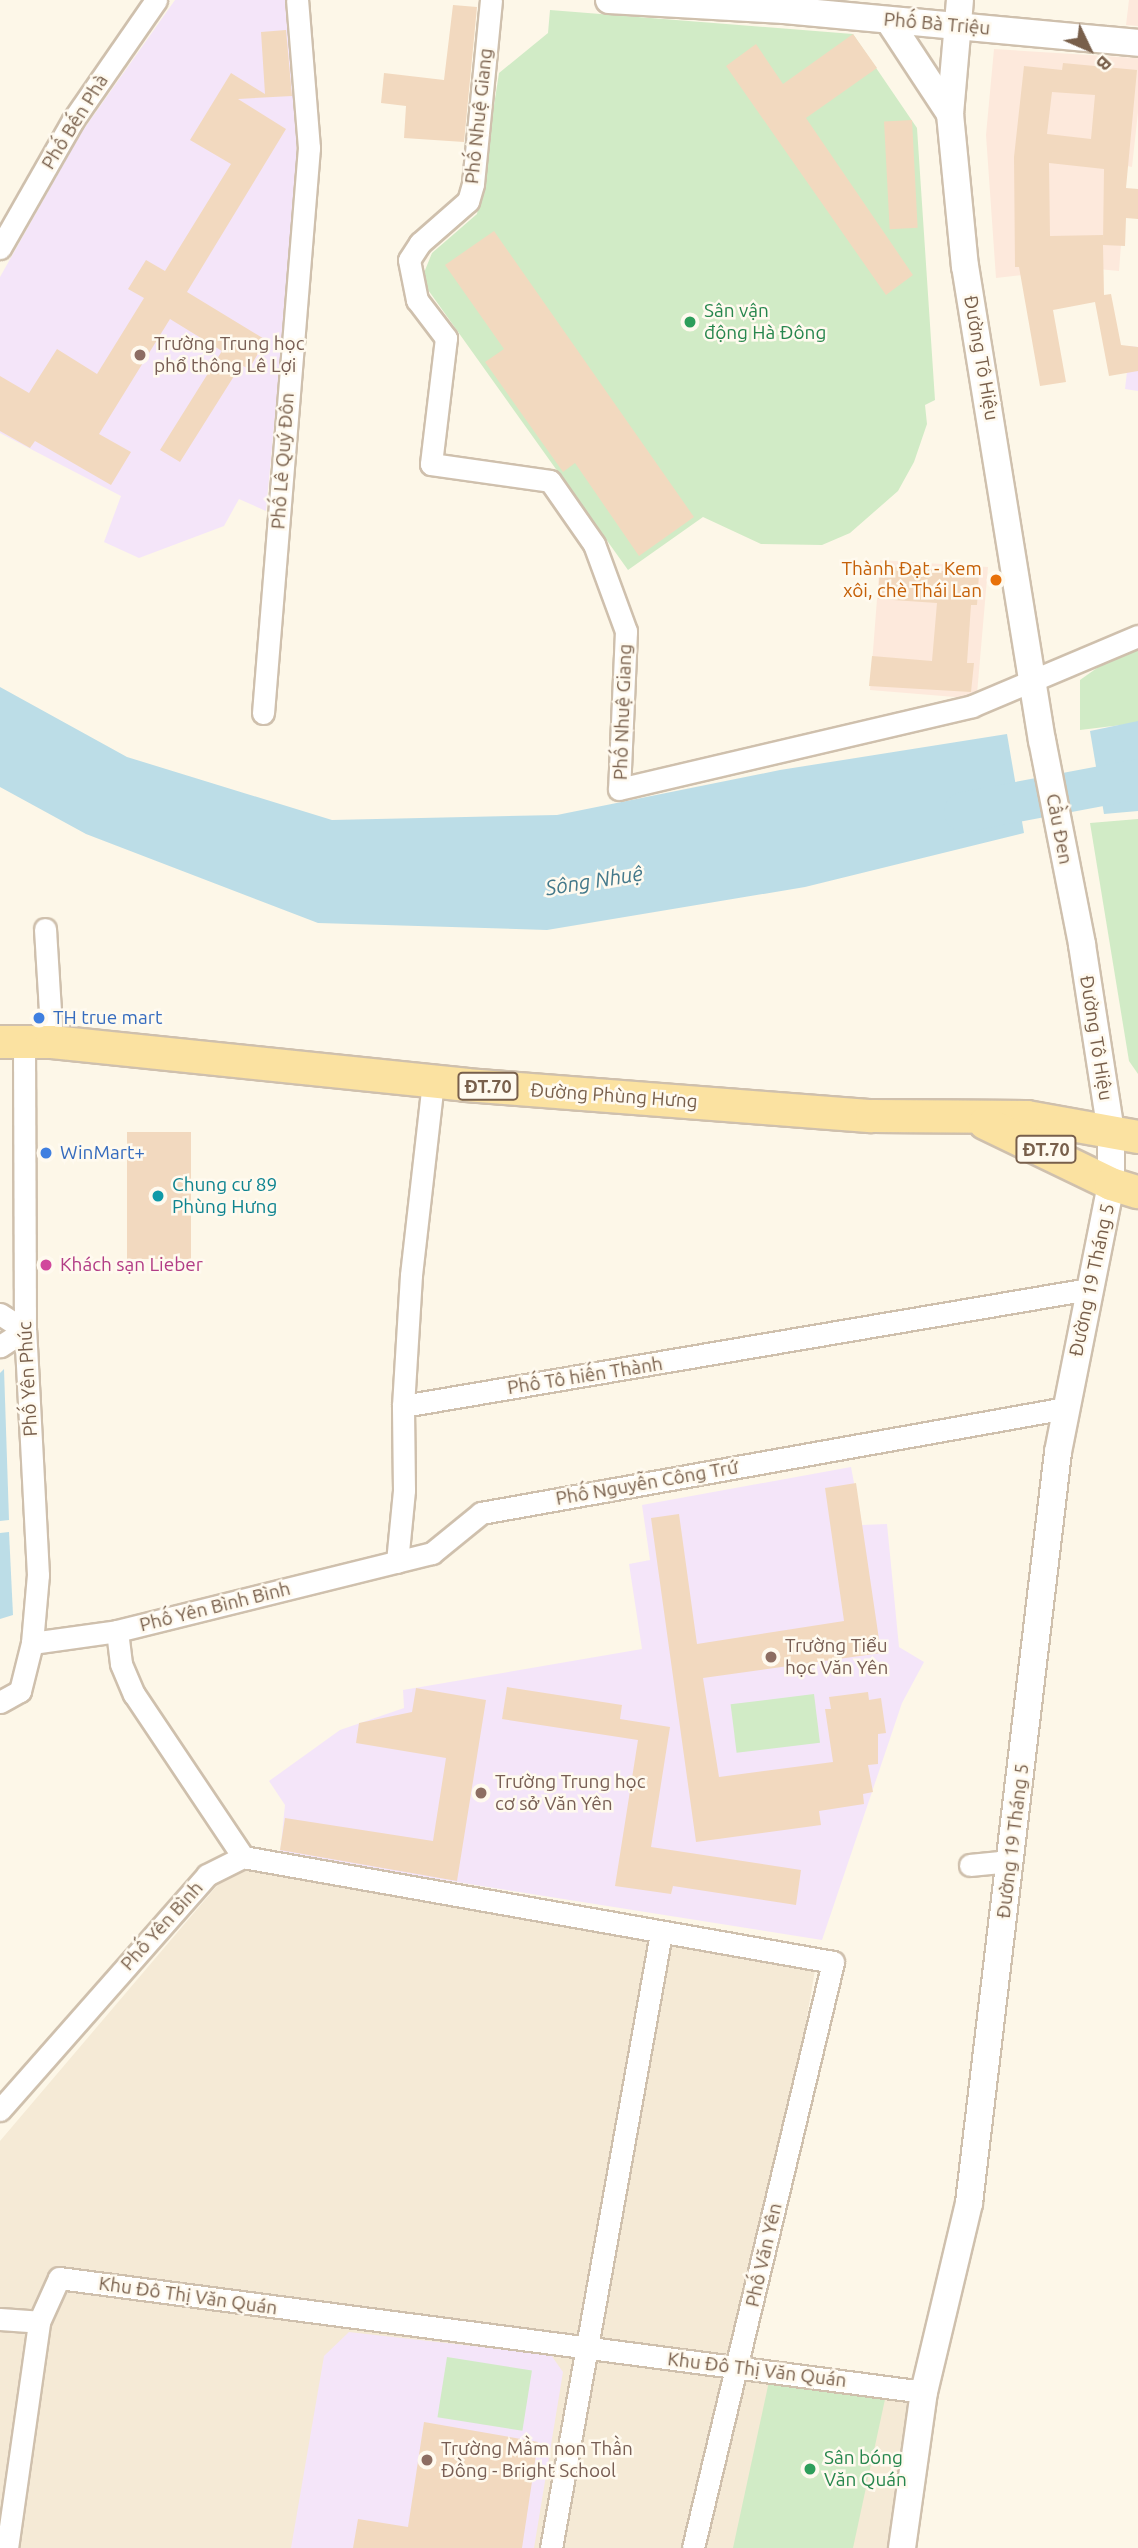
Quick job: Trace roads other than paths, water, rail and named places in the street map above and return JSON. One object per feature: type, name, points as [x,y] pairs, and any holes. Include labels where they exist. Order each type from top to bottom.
[{"type":"main road","name":"Đường Phùng Hưng","points":[[25,1043],[433,1081],[872,1116],[978,1120],[1027,1118],[1125,1135]]},
{"type":"main road","name":"Đường Phùng Hưng","points":[[978,1120],[1125,1188]]},
{"type":"street","name":"Phố Bến Phà","points":[[0,248],[73,120],[156,0]]},
{"type":"street","name":"Phố Lê Quý Đôn","points":[[263,713],[309,148],[297,0]]},
{"type":"street","name":"Phố Nhuệ Giang","points":[[491,0],[473,184],[468,201],[420,243],[409,260],[417,300],[446,338],[431,464],[550,481],[594,544],[626,631],[619,789],[972,706],[1034,677],[1138,636]]},
{"type":"street","name":"Phố Bà Triệu","points":[[609,0],[889,21],[958,13],[1138,43]]},
{"type":"street","name":"Đường Tô Hiệu","points":[[958,13],[950,114],[965,267],[1038,714]]},
{"type":"street","points":[[889,21],[950,114]]},
{"type":"street","name":"Cầu Đen","points":[[1038,714],[1082,943]]},
{"type":"street","name":"Phố Yên Phúc","points":[[0,1702],[20,1691],[32,1643],[38,1575],[24,1330],[25,1043],[45,929]]},
{"type":"street","name":"Đường Tô Hiệu","points":[[1082,943],[1125,1135]]},
{"type":"street","points":[[397,1562],[404,1490],[403,1406],[411,1275],[433,1081]]},
{"type":"street","name":"Đường 19 Tháng 5","points":[[902,2548],[924,2392],[969,2203],[1066,1408],[1089,1289],[1125,1188],[1125,1135]]},
{"type":"street","name":"Phố Tô hiến Thành","points":[[403,1406],[1089,1289]]},
{"type":"street","points":[[0,1314],[24,1330],[0,1346]]},
{"type":"street","name":"Phố Nguyễn Công Trứ","points":[[397,1562],[432,1553],[481,1513],[1066,1408]]},
{"type":"street","name":"Phố Yên Bình Bình","points":[[32,1643],[117,1630],[397,1562]]},
{"type":"street","points":[[117,1630],[121,1664],[134,1694],[243,1857],[662,1933],[590,2349],[551,2548]]},
{"type":"street","name":"Phố Yên Bình","points":[[0,2110],[206,1875],[243,1857]]},
{"type":"street","points":[[970,1865],[1010,1861]]},
{"type":"street","name":"Phố Văn Yên","points":[[662,1933],[834,1962],[693,2548]]},
{"type":"street","name":"Khu Đô Thị Văn Quán","points":[[9,2547],[39,2322],[59,2278],[924,2392]]},
{"type":"street","points":[[0,2319],[39,2322]]},
{"type":"water","points":[[0,687],[127,757],[332,820],[557,815],[780,770],[1007,734],[1024,833],[805,887],[547,930],[318,923],[86,834],[0,787]]},
{"type":"water","points":[[1138,721],[1138,811],[1104,814],[1090,731]]},
{"type":"water","points":[[4,1369],[9,1520],[0,1521],[0,1373]]},
{"type":"water","points":[[9,1532],[13,1615],[0,1619],[0,1533]]},
{"type":"waterway","name":"Sông Nhuệ","points":[[964,812],[1138,779]]},
{"type":"place","name":"Sân vận động Hà Đông","points":[[690,322]]},
{"type":"place","name":"Trường Trung học phổ thông Lê Lợi","points":[[140,355]]},
{"type":"place","name":"Thành Đạt - Kem xôi, chè Thái Lan","points":[[996,580]]},
{"type":"place","name":"TH true mart","points":[[39,1018]]},
{"type":"place","name":"WinMart+","points":[[46,1153]]},
{"type":"place","name":"Chung cư 89 Phùng Hưng","points":[[158,1196]]},
{"type":"place","name":"Khách sạn Lieber","points":[[46,1265]]},
{"type":"place","name":"Trường Tiểu học Văn Yên","points":[[771,1657]]},
{"type":"place","name":"Trường Trung học cơ sở Văn Yên","points":[[481,1793]]},
{"type":"place","name":"Trường Mầm non Thần Đồng - Bright School","points":[[427,2460]]},
{"type":"place","name":"Sân bóng Văn Quán","points":[[810,2469]]}]
